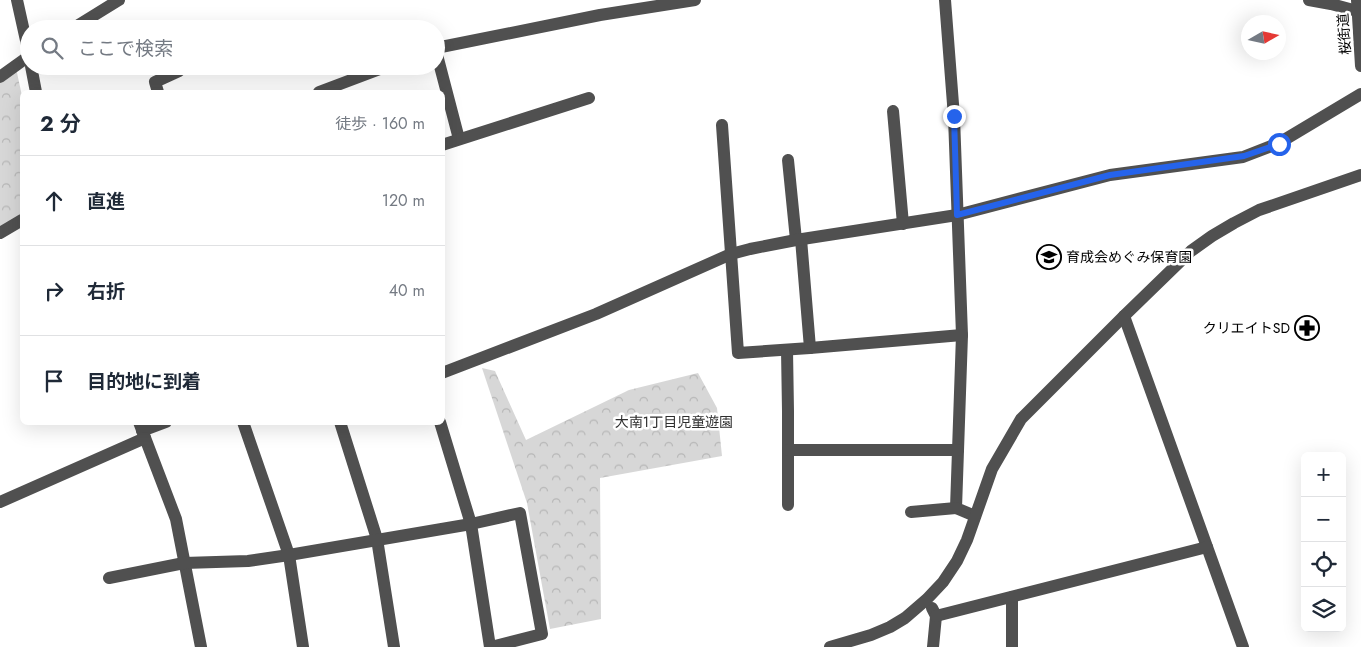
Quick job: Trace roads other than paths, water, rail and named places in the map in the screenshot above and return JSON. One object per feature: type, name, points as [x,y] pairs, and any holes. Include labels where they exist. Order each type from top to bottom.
[{"type":"street","points":[[17,0],[21,20]]},
{"type":"street","points":[[87,20],[119,0]]},
{"type":"street","points":[[445,47],[600,15],[695,0]]},
{"type":"street","points":[[945,0],[954,116],[962,335],[956,508]]},
{"type":"street","points":[[1309,0],[1331,4],[1357,5]]},
{"type":"street","name":"桜街道","points":[[1357,5],[1361,66]]},
{"type":"street","points":[[0,77],[20,62]]},
{"type":"street","points":[[33,75],[36,90]]},
{"type":"street","points":[[157,90],[155,82],[170,75]]},
{"type":"street","points":[[324,90],[364,75]]},
{"type":"street","points":[[443,75],[459,139]]},
{"type":"street","points":[[445,372],[596,314],[731,254],[798,239],[957,215],[1110,175],[1244,156],[1279,144],[1361,94]]},
{"type":"street","points":[[445,144],[589,98]]},
{"type":"street","points":[[893,111],[903,224]]},
{"type":"street","points":[[722,125],[738,353],[962,335]]},
{"type":"street","points":[[788,160],[810,348]]},
{"type":"street","points":[[830,647],[871,635],[890,627],[905,618],[943,582],[957,561],[967,540],[992,469],[1021,419],[1191,251],[1212,236],[1259,210],[1361,175]]},
{"type":"street","points":[[0,233],[20,221]]},
{"type":"street","points":[[1124,316],[1242,647]]},
{"type":"street","points":[[787,350],[788,505]]},
{"type":"street","points":[[0,502],[142,431],[158,425]]},
{"type":"street","points":[[244,425],[289,555],[302,647]]},
{"type":"street","points":[[341,425],[377,539],[394,647]]},
{"type":"street","points":[[109,578],[184,564],[248,561],[289,555],[471,524],[520,513],[542,634],[491,647],[471,524],[441,425]]},
{"type":"street","points":[[142,431],[176,519],[200,647]]},
{"type":"street","points":[[788,450],[958,450]]},
{"type":"street","points":[[911,512],[956,508],[975,516]]},
{"type":"street","points":[[936,616],[1207,548]]},
{"type":"street","points":[[1012,597],[1012,647]]},
{"type":"street","points":[[927,599],[936,616],[933,647]]},
{"type":"place","name":"育成会めぐみ保育園","points":[[1049,257]]},
{"type":"place","name":"クリエイトSD","points":[[1307,328]]},
{"type":"park label","name":"大南1丁目児童遊園","points":[[674,422]]}]
